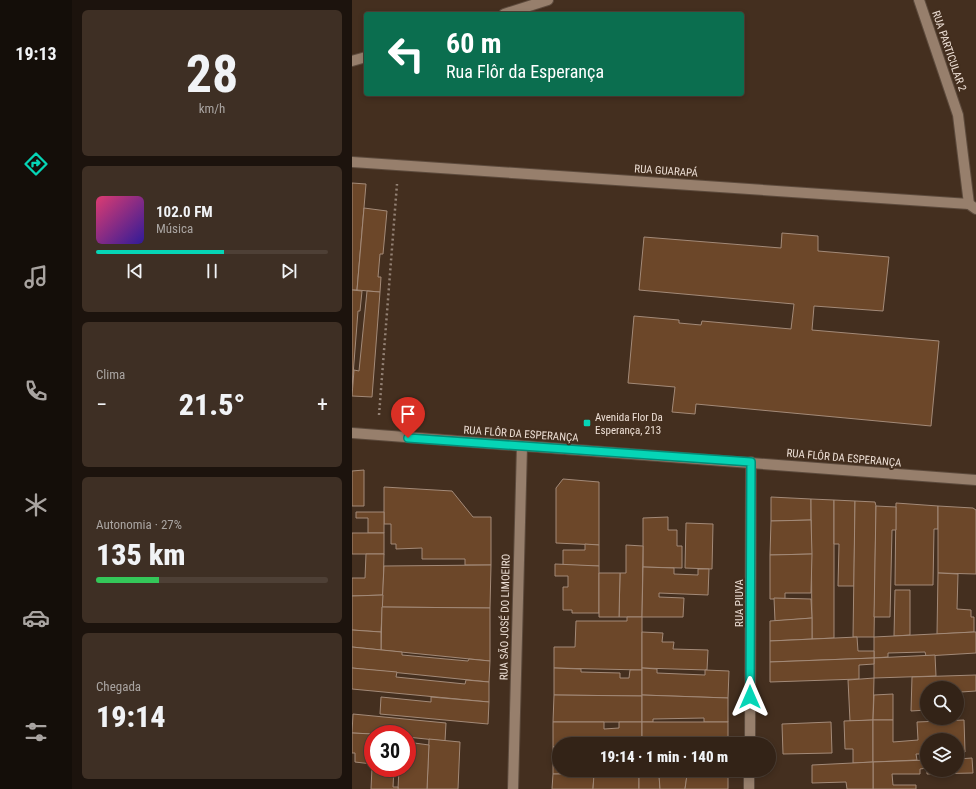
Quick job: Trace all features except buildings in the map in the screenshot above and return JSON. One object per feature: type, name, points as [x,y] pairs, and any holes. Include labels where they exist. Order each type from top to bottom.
[{"type":"street","points":[[510,12],[548,0]]},
{"type":"street","name":"RUA PARTICULAR 2","points":[[919,0],[958,116],[973,207]]},
{"type":"street","points":[[352,61],[364,58]]},
{"type":"street","name":"RUA GUARAPÁ","points":[[352,162],[973,207]]},
{"type":"street","name":"RUA FLÔR DA ESPERANÇA","points":[[352,433],[976,480]]},
{"type":"street","name":"RUA SÃO JOSÉ DO LIMOEIRO","points":[[513,789],[522,446]]},
{"type":"street","name":"RUA PIUVA","points":[[750,737],[751,462]]},
{"type":"street","points":[[749,777],[749,789]]},
{"type":"path","points":[[377,435],[398,165]]},
{"type":"place","name":"Avenida Flor Da Esperança, 213","points":[[587,423]]},
{"type":"route","points":[[408,438],[751,462],[750,697]]}]
